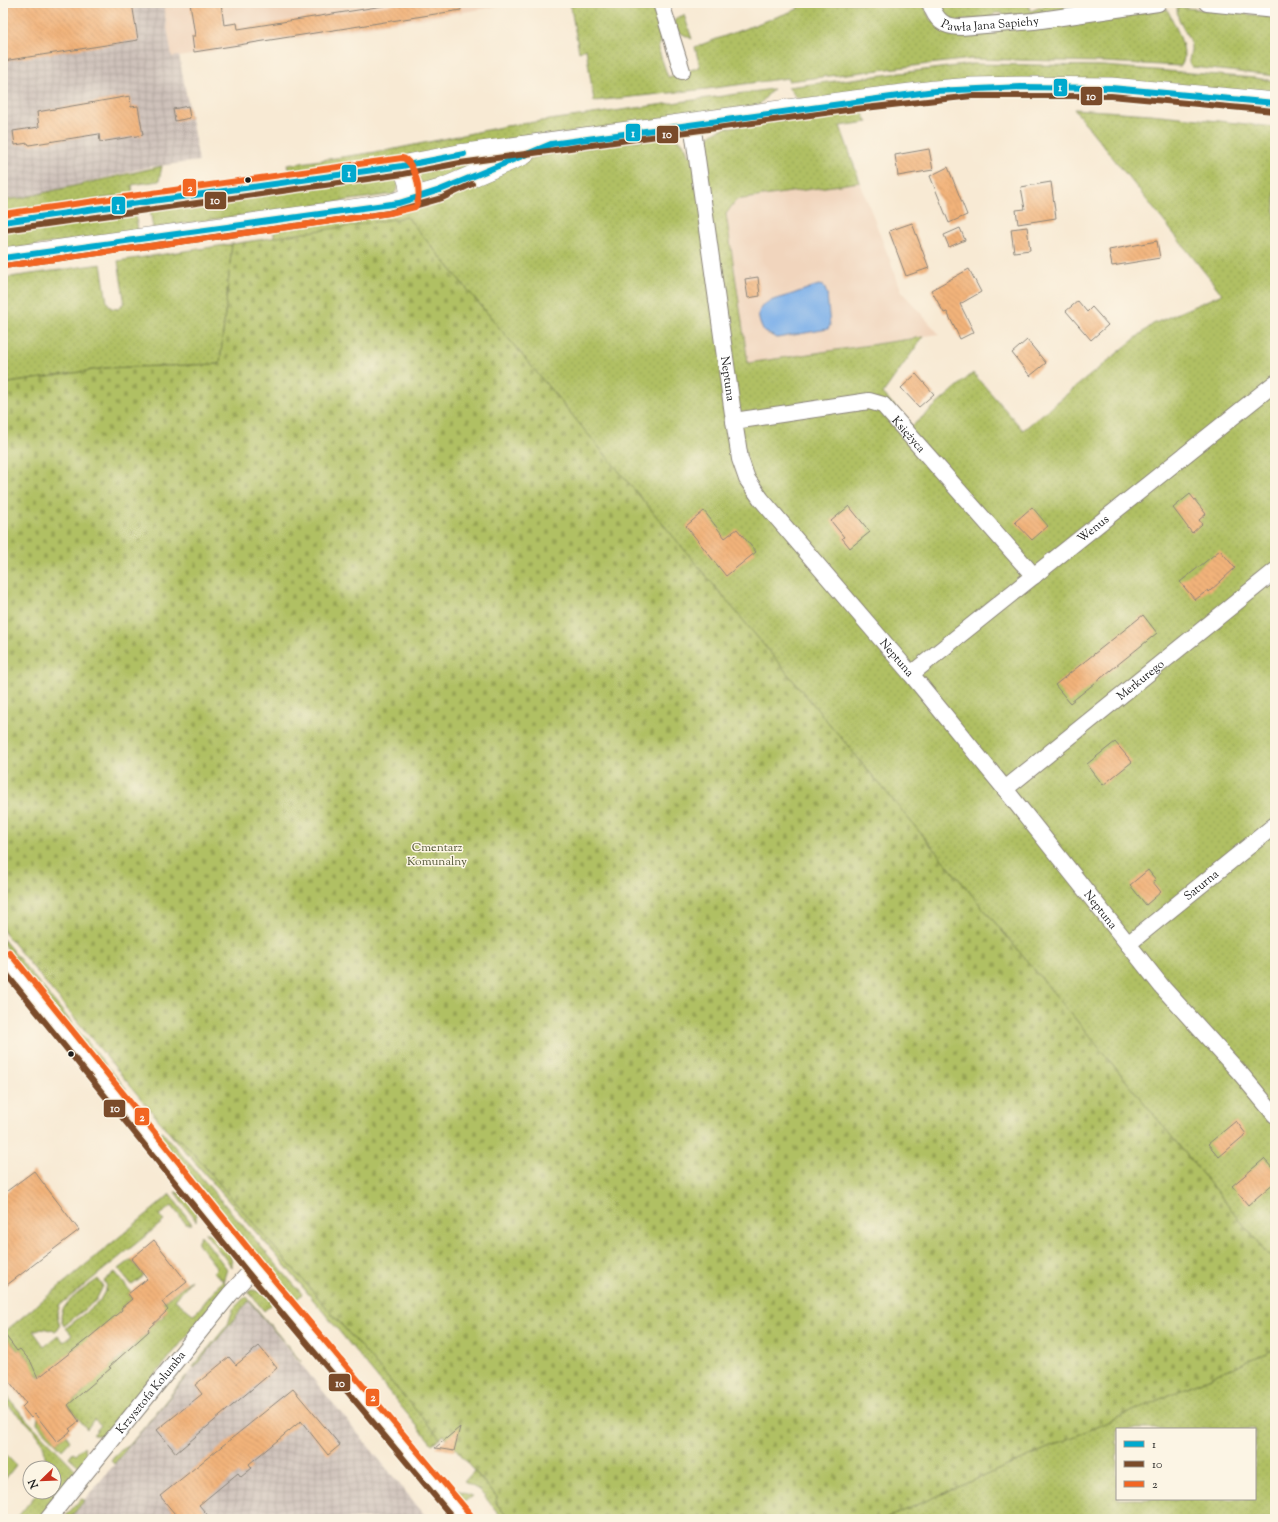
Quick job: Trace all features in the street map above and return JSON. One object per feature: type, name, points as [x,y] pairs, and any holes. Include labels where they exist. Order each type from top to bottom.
[{"type":"street","points":[[661,3],[682,71]]},
{"type":"street","name":"Pawła Jana Sapiehy","points":[[930,3],[936,17],[942,24],[961,28],[1034,21],[1158,3]]},
{"type":"street","points":[[1207,3],[1275,10]]},
{"type":"street","points":[[3,222],[402,166],[459,155],[551,144],[692,123],[935,91],[1010,87],[1111,88],[1275,103]]},
{"type":"street","name":"Neptuna","points":[[692,123],[734,421],[740,459],[747,479],[761,499],[911,674],[1005,789],[1163,988],[1240,1073],[1275,1115]]},
{"type":"street","points":[[3,258],[388,205],[410,200],[440,190],[551,144]]},
{"type":"street","points":[[402,166],[406,172],[411,188],[410,200]]},
{"type":"street","name":"Wenus","points":[[911,674],[1275,383]]},
{"type":"street","name":"Księżyca","points":[[734,421],[869,402],[883,405],[1034,576]]},
{"type":"street","name":"Merkurego","points":[[1005,789],[1275,571]]},
{"type":"street","name":"Saturna","points":[[1128,944],[1275,825]]},
{"type":"street","points":[[3,957],[254,1268],[464,1519]]},
{"type":"street","name":"Krzysztofa Kolumba","points":[[48,1519],[230,1294],[254,1268]]},
{"type":"shaded area","points":[[3,3],[163,3],[172,57],[179,56],[199,161],[149,167],[21,198],[3,200]]},
{"type":"shaded area","points":[[163,3],[501,3],[501,6],[172,58]]},
{"type":"shaded area","points":[[860,182],[902,292],[939,334],[748,363],[726,214],[736,200]]},
{"type":"shaded area","points":[[249,1301],[428,1519],[69,1519]]},
{"type":"green space","points":[[570,3],[655,3],[665,34],[658,48],[668,77],[700,67],[695,47],[798,9],[797,3],[923,3],[931,21],[1035,27],[1167,9],[1183,45],[1184,60],[1181,66],[1104,62],[971,59],[788,81],[788,78],[707,89],[594,101],[586,49],[579,52]]},
{"type":"green space","points":[[945,3],[1027,3],[1031,11],[1050,3],[1117,3],[1006,17],[1002,13],[995,13],[991,18],[954,21],[940,12],[946,5]]},
{"type":"green space","points":[[1177,7],[1275,17],[1275,76],[1192,67],[1189,62],[1191,46],[1178,17]]},
{"type":"green space","points":[[684,15],[692,39],[677,31],[674,22],[676,18]]},
{"type":"green space","points":[[972,64],[1104,66],[1255,78],[1275,81],[1275,95],[1180,85],[802,100],[796,97],[788,87]]},
{"type":"green space","points":[[773,89],[759,105],[313,170],[288,169],[287,165],[390,150],[506,126]]},
{"type":"green space","points":[[1074,109],[1151,114],[1275,127],[1275,1263],[1082,1027],[407,217],[274,239],[274,230],[414,209],[440,201],[501,169],[529,159],[558,152],[663,137],[680,140],[685,146],[689,156],[703,149],[710,136],[716,131],[724,128],[856,110],[863,114],[868,122],[840,126],[860,182],[736,200],[726,214],[748,363],[923,337],[883,393],[912,426],[973,373],[1023,430],[1153,324],[1222,294]]},
{"type":"green space","points":[[477,158],[477,164],[424,184],[420,181],[417,174]]},
{"type":"green space","points":[[162,166],[159,181],[132,185],[133,194],[3,213],[3,200],[21,198]]},
{"type":"green space","points":[[392,177],[397,181],[399,186],[394,194],[153,228],[150,210]]},
{"type":"green space","points":[[135,212],[138,231],[3,250],[3,231]]},
{"type":"green space","name":"Cmentarz Komunalny","points":[[407,217],[1082,1027],[1275,1263],[1275,1349],[885,1519],[509,1519],[496,1503],[497,1497],[444,1435],[440,1438],[185,1144],[170,1134],[3,931],[3,384],[106,368],[220,364],[232,244]]},
{"type":"green space","points":[[232,244],[220,364],[106,368],[3,384],[3,278],[101,264],[107,302],[111,308],[117,309],[123,304],[124,299],[118,261]]},
{"type":"green space","points":[[3,939],[126,1089],[122,1092],[3,944]]},
{"type":"green space","points":[[162,1132],[302,1294],[295,1301],[158,1135]]},
{"type":"green space","points":[[170,1134],[185,1144],[440,1438],[432,1444],[282,1262]]},
{"type":"green space","points":[[175,1192],[184,1195],[191,1202],[196,1211],[196,1221]]},
{"type":"green space","points":[[170,1194],[192,1224],[186,1224],[172,1206],[159,1215],[164,1221],[60,1305],[57,1314],[60,1327],[55,1331],[42,1328],[33,1331],[44,1346],[58,1335],[64,1342],[72,1335],[66,1328],[99,1302],[105,1291],[107,1291],[105,1290],[107,1286],[104,1281],[115,1272],[131,1292],[128,1294],[132,1299],[121,1308],[123,1310],[91,1336],[92,1337],[77,1347],[46,1375],[44,1373],[39,1377],[29,1365],[31,1362],[20,1349],[18,1351],[3,1333]]},
{"type":"green space","points":[[205,1233],[216,1236],[225,1244],[232,1261],[232,1267]]},
{"type":"green space","points":[[201,1235],[227,1269],[223,1282],[227,1284],[225,1289],[107,1434],[101,1436],[93,1435],[101,1425],[94,1419],[87,1429],[66,1403],[74,1400],[84,1392],[82,1389],[110,1368],[108,1365],[111,1362],[113,1364],[123,1356],[121,1352],[126,1352],[136,1344],[134,1340],[139,1340],[149,1332],[147,1328],[164,1316],[163,1315],[168,1310],[162,1303],[191,1280],[175,1300],[194,1315],[223,1280],[213,1272],[217,1268],[198,1244],[198,1240]]},
{"type":"green space","points":[[131,1260],[144,1276],[132,1285],[119,1269]]},
{"type":"green space","points":[[98,1279],[103,1286],[96,1300],[64,1326],[61,1319],[62,1312],[66,1305],[78,1293]]},
{"type":"green space","points":[[253,1290],[265,1294],[270,1298],[272,1304],[264,1311],[248,1291]]},
{"type":"green space","points":[[246,1296],[301,1362],[249,1301],[194,1368],[193,1367],[228,1324],[233,1309]]},
{"type":"green space","points":[[1275,1349],[1275,1519],[885,1519]]},
{"type":"green space","points":[[186,1376],[187,1376],[141,1432]]},
{"type":"green space","points":[[3,1391],[25,1418],[77,1471],[62,1489],[62,1460],[49,1460],[45,1457],[41,1441],[36,1433],[3,1401]]},
{"type":"green space","points":[[38,1417],[57,1442],[66,1435],[70,1441],[62,1450],[37,1423]]},
{"type":"green space","points":[[130,1445],[114,1464],[111,1461],[118,1452]]},
{"type":"green space","points":[[84,1446],[87,1455],[80,1467],[69,1457],[73,1452],[76,1454]]},
{"type":"green space","points":[[3,1452],[16,1465],[3,1482],[3,1479],[6,1476],[3,1472]]},
{"type":"green space","points":[[474,1471],[497,1497],[496,1503],[509,1519],[503,1519],[479,1490],[464,1482]]},
{"type":"green space","points":[[446,1484],[471,1496],[472,1496],[463,1503]]},
{"type":"green space","points":[[81,1499],[85,1500],[69,1519],[63,1519]]},
{"type":"green space","points":[[31,1500],[53,1500],[38,1519],[16,1519]]},
{"type":"water","points":[[819,285],[824,286],[827,294],[830,326],[828,329],[777,338],[764,332],[759,321],[761,307],[773,300]]},
{"type":"building","points":[[3,3],[132,3],[138,40],[3,61]]},
{"type":"building","points":[[190,3],[221,3],[224,25],[237,23],[238,29],[402,3],[460,3],[461,10],[194,52],[192,36],[195,36]]},
{"type":"building","points":[[130,96],[131,107],[138,106],[143,135],[100,142],[99,134],[29,145],[28,143],[15,145],[13,131],[39,127],[37,112]]},
{"type":"building","points":[[188,106],[190,118],[175,121],[173,109]]},
{"type":"building","points":[[929,149],[933,170],[898,176],[895,155]]},
{"type":"building","points":[[948,167],[967,215],[949,223],[930,176]]},
{"type":"building","points":[[1051,182],[1056,218],[1018,224],[1016,210],[1025,209],[1021,187]]},
{"type":"building","points":[[912,223],[929,268],[906,276],[889,231]]},
{"type":"building","points":[[1027,227],[1030,250],[1014,252],[1011,229]]},
{"type":"building","points":[[960,228],[965,240],[949,247],[944,235]]},
{"type":"building","points":[[1157,241],[1160,258],[1112,266],[1109,250]]},
{"type":"building","points":[[969,269],[981,292],[960,304],[974,332],[960,339],[947,312],[944,313],[931,290]]},
{"type":"building","points":[[758,277],[760,296],[748,298],[745,279]]},
{"type":"building","points":[[1078,301],[1087,312],[1092,307],[1108,325],[1091,340],[1066,311]]},
{"type":"building","points":[[1027,340],[1046,363],[1030,376],[1012,353]]},
{"type":"building","points":[[916,374],[934,394],[919,407],[901,388]]},
{"type":"building","points":[[1190,494],[1206,514],[1199,520],[1202,524],[1192,533],[1173,508]]},
{"type":"building","points":[[849,506],[870,532],[850,548],[842,538],[844,537],[831,521]]},
{"type":"building","points":[[1032,507],[1048,526],[1032,540],[1015,522]]},
{"type":"building","points":[[704,511],[725,538],[737,529],[756,552],[726,576],[686,526]]},
{"type":"building","points":[[1220,550],[1235,568],[1209,592],[1208,590],[1195,600],[1180,582]]},
{"type":"building","points":[[1143,615],[1157,633],[1070,703],[1055,685]]},
{"type":"building","points":[[1115,742],[1132,762],[1103,785],[1087,764]]},
{"type":"building","points":[[1148,870],[1156,880],[1153,882],[1161,892],[1146,905],[1130,885]]},
{"type":"building","points":[[1236,1121],[1246,1134],[1219,1157],[1208,1144]]},
{"type":"building","points":[[1264,1159],[1275,1171],[1275,1182],[1248,1205],[1232,1186]]},
{"type":"building","points":[[34,1171],[79,1230],[3,1288],[3,1194]]},
{"type":"building","points":[[154,1240],[187,1282],[162,1302],[168,1310],[148,1329],[149,1331],[109,1367],[111,1368],[68,1405],[79,1421],[69,1429],[71,1431],[57,1442],[35,1414],[31,1418],[22,1407],[26,1403],[3,1373],[3,1332],[17,1351],[20,1349],[31,1362],[38,1378],[122,1310],[121,1308],[132,1299],[128,1294],[147,1279],[131,1259]]},
{"type":"building","points":[[259,1346],[277,1368],[176,1453],[157,1430],[202,1394],[195,1385],[229,1357],[236,1365]]},
{"type":"building","points":[[293,1389],[340,1445],[328,1455],[301,1421],[249,1464],[252,1468],[241,1477],[238,1473],[199,1505],[211,1519],[179,1519],[160,1496]]},
{"type":"building","points":[[460,1427],[454,1451],[435,1448]]},
{"type":"transit line","name":"1","points":[[3,258],[399,203],[440,190],[551,144],[935,91],[1021,87],[1111,88],[1275,103]]},
{"type":"transit line","name":"10","points":[[4,230],[403,174],[460,163],[847,110],[972,96],[1111,96],[1274,111]]},
{"type":"transit line","name":"1","points":[[3,222],[402,166],[464,154]]},
{"type":"transit line","name":"2","points":[[3,214],[402,158],[407,160],[411,165],[417,180],[419,195],[418,202],[415,207],[390,213],[4,266]]},
{"type":"transit line","name":"10","points":[[4,266],[389,213],[442,198],[472,184]]},
{"type":"transit line","name":"2","points":[[9,952],[260,1263],[470,1514]]},
{"type":"transit line","name":"10","points":[[3,970],[248,1273],[454,1519]]}]
